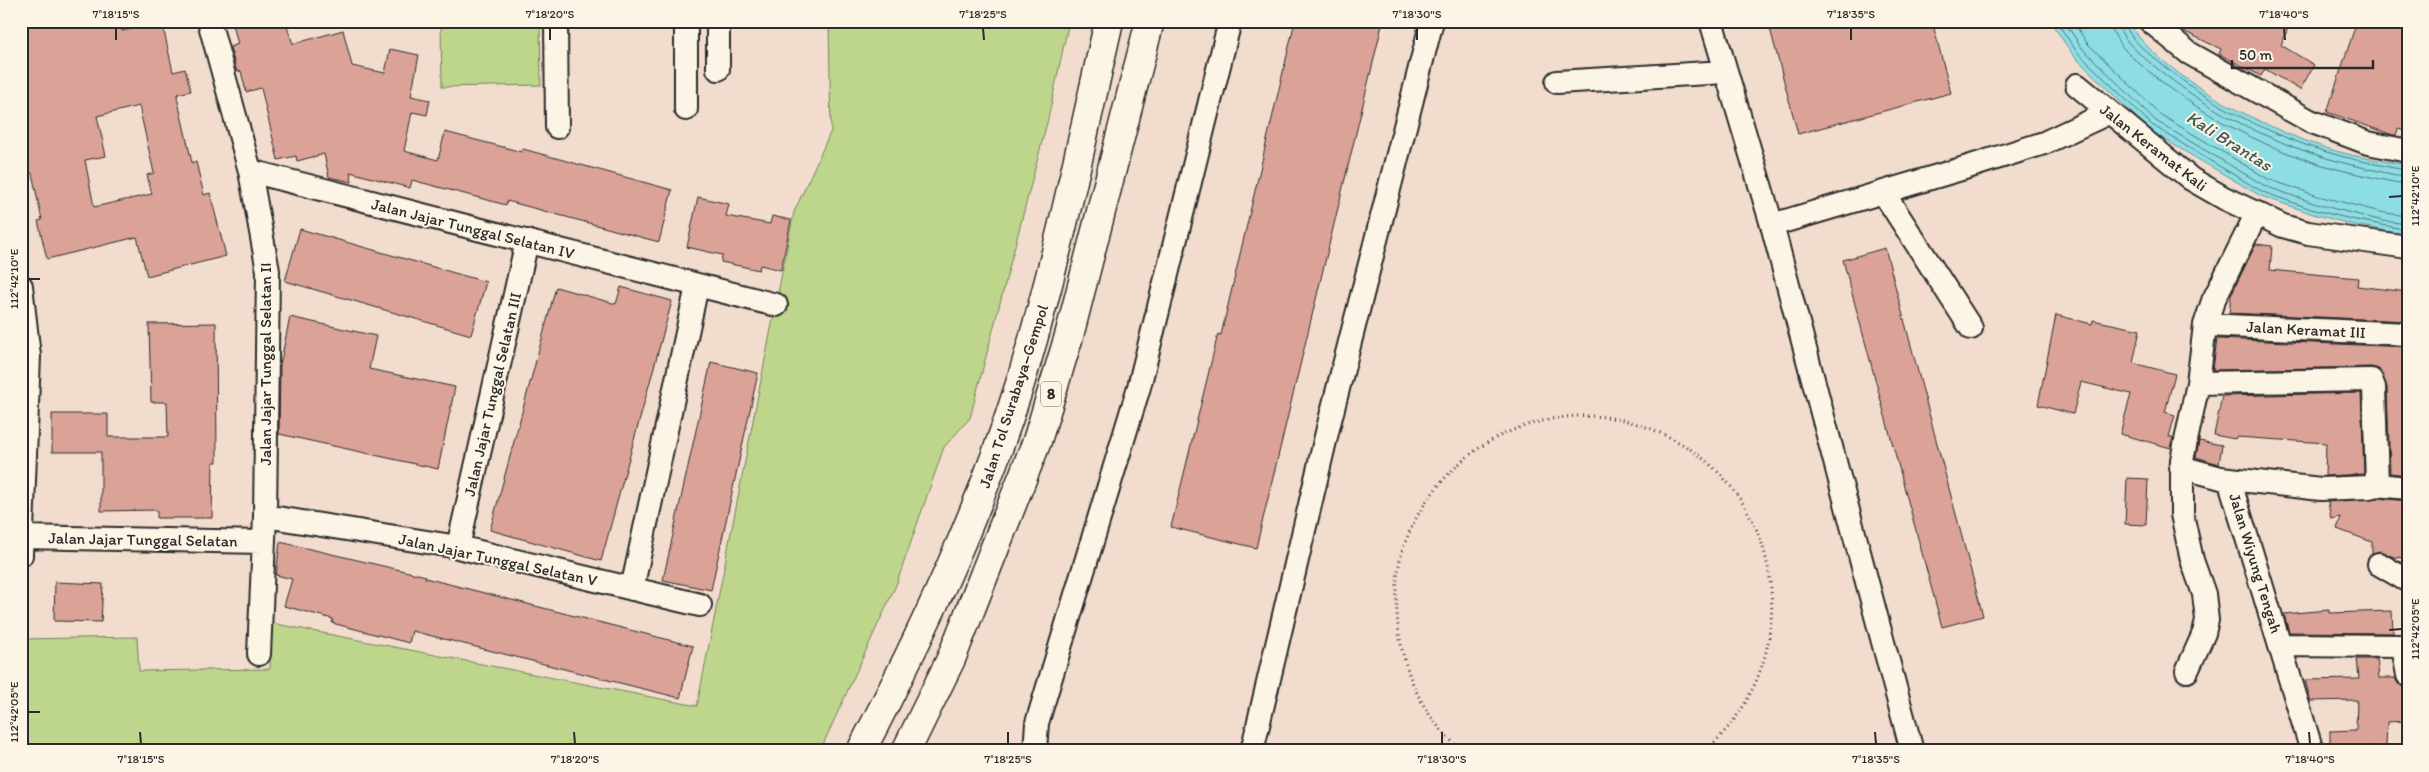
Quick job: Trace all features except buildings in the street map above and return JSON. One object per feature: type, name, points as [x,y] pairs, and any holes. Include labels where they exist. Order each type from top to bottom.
[{"type":"highway","name":"Jalan Tol Surabaya–Gempol","points":[[861,751],[900,676],[942,588],[980,498],[1018,389],[1050,281],[1109,21]]},
{"type":"highway","name":"Jalan Tol Surabaya–Gempol","points":[[906,751],[951,659],[1037,441],[1074,317],[1150,21]]},
{"type":"street","name":"Jalan Jajar Tunggal Selatan II","points":[[209,21],[250,171],[268,272],[265,516],[259,654]]},
{"type":"street","points":[[556,21],[557,127]]},
{"type":"street","points":[[686,21],[686,109]]},
{"type":"street","points":[[718,21],[718,69]]},
{"type":"street","points":[[1035,751],[1037,723],[1139,387],[1230,21]]},
{"type":"street","points":[[1252,751],[1329,424],[1432,21]]},
{"type":"street","points":[[1711,21],[1772,224],[1912,751]]},
{"type":"street","points":[[2150,21],[2189,54],[2310,121],[2368,143],[2408,151]]},
{"type":"street","points":[[1557,82],[1725,72]]},
{"type":"street","name":"Jalan Keramat Kali","points":[[2077,85],[2108,113],[2191,179],[2224,198],[2283,226],[2308,233],[2408,247]]},
{"type":"street","points":[[1772,224],[2044,143],[2108,113]]},
{"type":"street","name":"Jalan Jajar Tunggal Selatan IV","points":[[250,171],[776,305]]},
{"type":"street","points":[[1883,192],[1971,328]]},
{"type":"street","points":[[2187,671],[2204,633],[2207,620],[2204,594],[2192,560],[2182,514],[2181,467],[2198,383],[2205,325],[2212,302],[2257,213]]},
{"type":"street","name":"Jalan Jajar Tunggal Selatan III","points":[[458,547],[527,241]]},
{"type":"street","points":[[632,589],[697,286]]},
{"type":"street","points":[[21,287],[29,356],[22,546]]},
{"type":"street","name":"Jalan Keramat III","points":[[2205,325],[2408,334]]},
{"type":"street","points":[[2198,383],[2371,380],[2374,387],[2377,485]]},
{"type":"street","name":"Jalan Wiyung Tengah","points":[[2181,467],[2229,479],[2281,644],[2312,751]]},
{"type":"street","points":[[2229,479],[2321,489],[2377,485],[2408,488]]},
{"type":"street","name":"Jalan Jajar Tunggal Selatan V","points":[[265,516],[458,547],[700,605]]},
{"type":"street","name":"Jalan Jajar Tunggal Selatan","points":[[22,546],[264,542]]},
{"type":"street","points":[[2379,564],[2408,580]]},
{"type":"street","points":[[2281,644],[2401,646],[2408,675]]},
{"type":"path","points":[[1462,751],[1429,714],[1411,683],[1400,648],[1395,612],[1397,576],[1406,541],[1422,508],[1443,478],[1471,453],[1503,434],[1538,421],[1575,415],[1612,418],[1640,424],[1682,443],[1712,466],[1737,494],[1756,527],[1768,562],[1773,600],[1770,637],[1760,674],[1744,707],[1721,737],[1705,751]]},
{"type":"green space","points":[[441,21],[540,21],[541,85],[442,87]]},
{"type":"green space","points":[[829,21],[1069,21],[1048,119],[970,418],[944,447],[896,585],[820,751],[21,751],[21,639],[137,637],[139,671],[270,669],[271,623],[697,706],[794,212],[831,131]]},
{"type":"water","name":"Kali Brantas","points":[[2050,21],[2128,21],[2142,41],[2162,60],[2208,93],[2234,108],[2287,133],[2336,151],[2408,165],[2408,235],[2350,224],[2313,214],[2261,196],[2149,130],[2073,55]]}]
